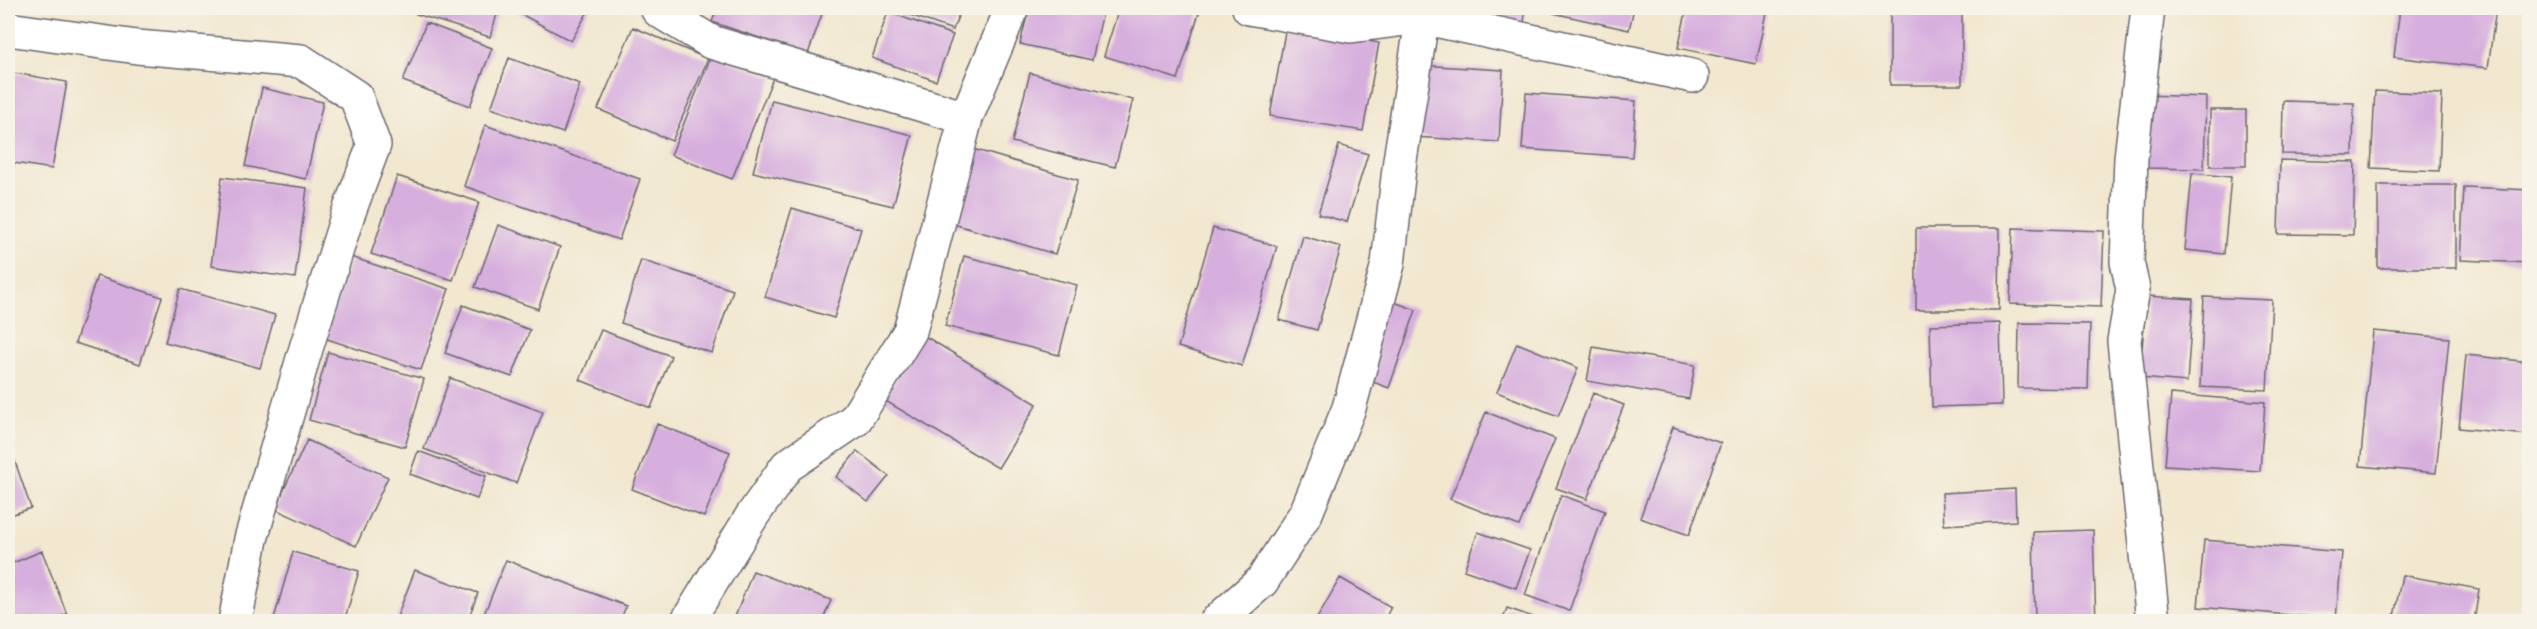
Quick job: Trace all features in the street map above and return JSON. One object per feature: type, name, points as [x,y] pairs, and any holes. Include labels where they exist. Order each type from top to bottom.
[{"type":"street","points":[[657,8],[711,42],[966,118]]},
{"type":"street","points":[[687,621],[752,516],[787,466],[855,420],[910,331],[966,118],[1012,8]]},
{"type":"street","points":[[1249,8],[1351,26],[1422,12],[1692,76]]},
{"type":"street","points":[[2148,8],[2131,158],[2127,262],[2133,289],[2124,341],[2153,621]]},
{"type":"street","points":[[1216,621],[1262,580],[1306,513],[1349,408],[1388,264],[1400,160],[1422,12]]},
{"type":"street","points":[[8,29],[137,47],[301,61],[356,97],[374,145],[347,217],[304,355],[251,539],[235,621]]},
{"type":"building","points":[[418,8],[499,8],[490,37],[416,14]]},
{"type":"building","points":[[520,8],[590,8],[571,41],[517,12]]},
{"type":"building","points":[[717,8],[824,8],[808,54],[712,22]]},
{"type":"building","points":[[894,8],[961,8],[953,30]]},
{"type":"building","points":[[1029,8],[1104,8],[1092,60],[1020,44]]},
{"type":"building","points":[[1119,8],[1200,10],[1178,79],[1104,56]]},
{"type":"building","points":[[1446,8],[1526,8],[1524,22],[1446,13]]},
{"type":"building","points":[[1555,8],[1634,8],[1629,30],[1553,13]]},
{"type":"building","points":[[1687,8],[1768,8],[1756,64],[1678,48]]},
{"type":"building","points":[[1890,8],[1962,8],[1962,85],[1890,85]]},
{"type":"building","points":[[2400,8],[2496,8],[2488,68],[2394,57]]},
{"type":"building","points":[[888,12],[953,35],[936,81],[872,58]]},
{"type":"building","points":[[426,23],[492,48],[470,106],[403,81]]},
{"type":"building","points":[[1286,26],[1379,43],[1363,131],[1270,116]]},
{"type":"building","points":[[633,27],[708,59],[672,141],[598,109]]},
{"type":"building","points":[[712,54],[773,78],[732,179],[671,155]]},
{"type":"building","points":[[509,58],[580,84],[563,133],[491,108]]},
{"type":"building","points":[[1418,65],[1503,70],[1499,142],[1413,137]]},
{"type":"building","points":[[8,72],[67,82],[52,169],[8,162]]},
{"type":"building","points":[[1030,73],[1133,100],[1115,167],[1012,142]]},
{"type":"building","points":[[262,88],[323,102],[306,179],[245,166]]},
{"type":"building","points":[[2375,91],[2442,94],[2439,171],[2371,168]]},
{"type":"building","points":[[1526,93],[1636,101],[1632,157],[1522,149]]},
{"type":"building","points":[[2143,95],[2206,97],[2204,169],[2140,168]]},
{"type":"building","points":[[772,100],[912,135],[893,206],[753,172]]},
{"type":"building","points":[[2283,101],[2354,103],[2353,155],[2282,154]]},
{"type":"building","points":[[2210,110],[2246,110],[2246,166],[2210,166]]},
{"type":"building","points":[[485,125],[640,179],[619,240],[464,186]]},
{"type":"building","points":[[1339,145],[1368,154],[1347,222],[1318,214]]},
{"type":"building","points":[[973,149],[1078,180],[1055,254],[950,223]]},
{"type":"building","points":[[2280,160],[2355,162],[2353,235],[2278,234]]},
{"type":"building","points":[[2192,173],[2231,177],[2224,254],[2185,250]]},
{"type":"building","points":[[397,176],[479,202],[453,280],[371,254]]},
{"type":"building","points":[[222,177],[307,188],[295,278],[211,266]]},
{"type":"building","points":[[2378,185],[2456,185],[2456,268],[2378,268]]},
{"type":"building","points":[[2464,187],[2530,190],[2530,263],[2460,260]]},
{"type":"building","points":[[792,208],[861,229],[834,318],[765,297]]},
{"type":"building","points":[[498,225],[560,247],[538,309],[475,287]]},
{"type":"building","points":[[1213,228],[1277,246],[1242,366],[1178,347]]},
{"type":"building","points":[[1916,228],[2000,228],[1999,310],[1916,310]]},
{"type":"building","points":[[2013,228],[2104,231],[2101,307],[2010,304]]},
{"type":"building","points":[[1303,236],[1341,247],[1317,330],[1279,320]]},
{"type":"building","points":[[964,256],[1077,285],[1059,355],[945,326]]},
{"type":"building","points":[[351,257],[449,289],[421,370],[324,338]]},
{"type":"building","points":[[641,260],[733,290],[712,353],[621,323]]},
{"type":"building","points":[[97,276],[162,297],[140,364],[75,343]]},
{"type":"building","points":[[180,289],[275,315],[260,368],[165,342]]},
{"type":"building","points":[[1372,294],[1416,310],[1389,388],[1344,371]]},
{"type":"building","points":[[2146,296],[2193,299],[2187,382],[2140,378]]},
{"type":"building","points":[[2204,297],[2272,300],[2267,390],[2200,387]]},
{"type":"building","points":[[463,305],[530,330],[512,377],[445,353]]},
{"type":"building","points":[[2000,323],[2002,405],[1932,407],[1930,325]]},
{"type":"building","points":[[2019,323],[2090,324],[2088,389],[2018,388]]},
{"type":"building","points":[[601,330],[671,356],[651,408],[580,380]]},
{"type":"building","points":[[2373,331],[2449,338],[2436,473],[2360,466]]},
{"type":"building","points":[[923,335],[1037,404],[998,468],[884,400]]},
{"type":"building","points":[[1517,343],[1578,368],[1558,416],[1497,392]]},
{"type":"building","points":[[1593,347],[1695,365],[1689,399],[1587,381]]},
{"type":"building","points":[[328,352],[424,379],[405,447],[309,420]]},
{"type":"building","points":[[2466,355],[2530,362],[2530,414],[2527,435],[2459,428]]},
{"type":"building","points":[[450,378],[543,412],[516,483],[424,449]]},
{"type":"building","points":[[1593,393],[1624,405],[1587,499],[1556,488]]},
{"type":"building","points":[[2171,394],[2265,402],[2260,471],[2165,465]]},
{"type":"building","points":[[1486,412],[1555,439],[1519,526],[1450,499]]},
{"type":"building","points":[[657,424],[730,452],[704,517],[632,489]]},
{"type":"building","points":[[1673,427],[1721,443],[1689,535],[1640,518]]},
{"type":"building","points":[[307,440],[388,477],[356,546],[275,509]]},
{"type":"building","points":[[8,441],[31,508],[8,516]]},
{"type":"building","points":[[418,451],[486,476],[477,499],[410,474]]},
{"type":"building","points":[[857,451],[889,476],[868,502],[836,477]]},
{"type":"building","points":[[2015,489],[2016,521],[1944,525],[1942,493]]},
{"type":"building","points":[[1561,495],[1605,511],[1569,611],[1525,595]]},
{"type":"building","points":[[2093,530],[2096,622],[2035,622],[2033,532]]},
{"type":"building","points":[[1478,532],[1530,550],[1516,588],[1464,570]]},
{"type":"building","points":[[2204,540],[2342,552],[2336,619],[2198,607]]},
{"type":"building","points":[[42,551],[67,614],[48,622],[8,622],[8,565]]},
{"type":"building","points":[[293,552],[359,571],[344,622],[273,622]]},
{"type":"building","points":[[506,560],[626,606],[620,622],[481,622]]},
{"type":"building","points":[[415,570],[478,593],[467,622],[395,622]]},
{"type":"building","points":[[753,571],[831,600],[822,622],[733,622]]},
{"type":"building","points":[[2402,575],[2479,589],[2474,622],[2393,622]]},
{"type":"building","points":[[1340,578],[1391,607],[1383,622],[1315,622]]},
{"type":"building","points":[[1507,608],[1545,621],[1545,622],[1502,622]]}]
